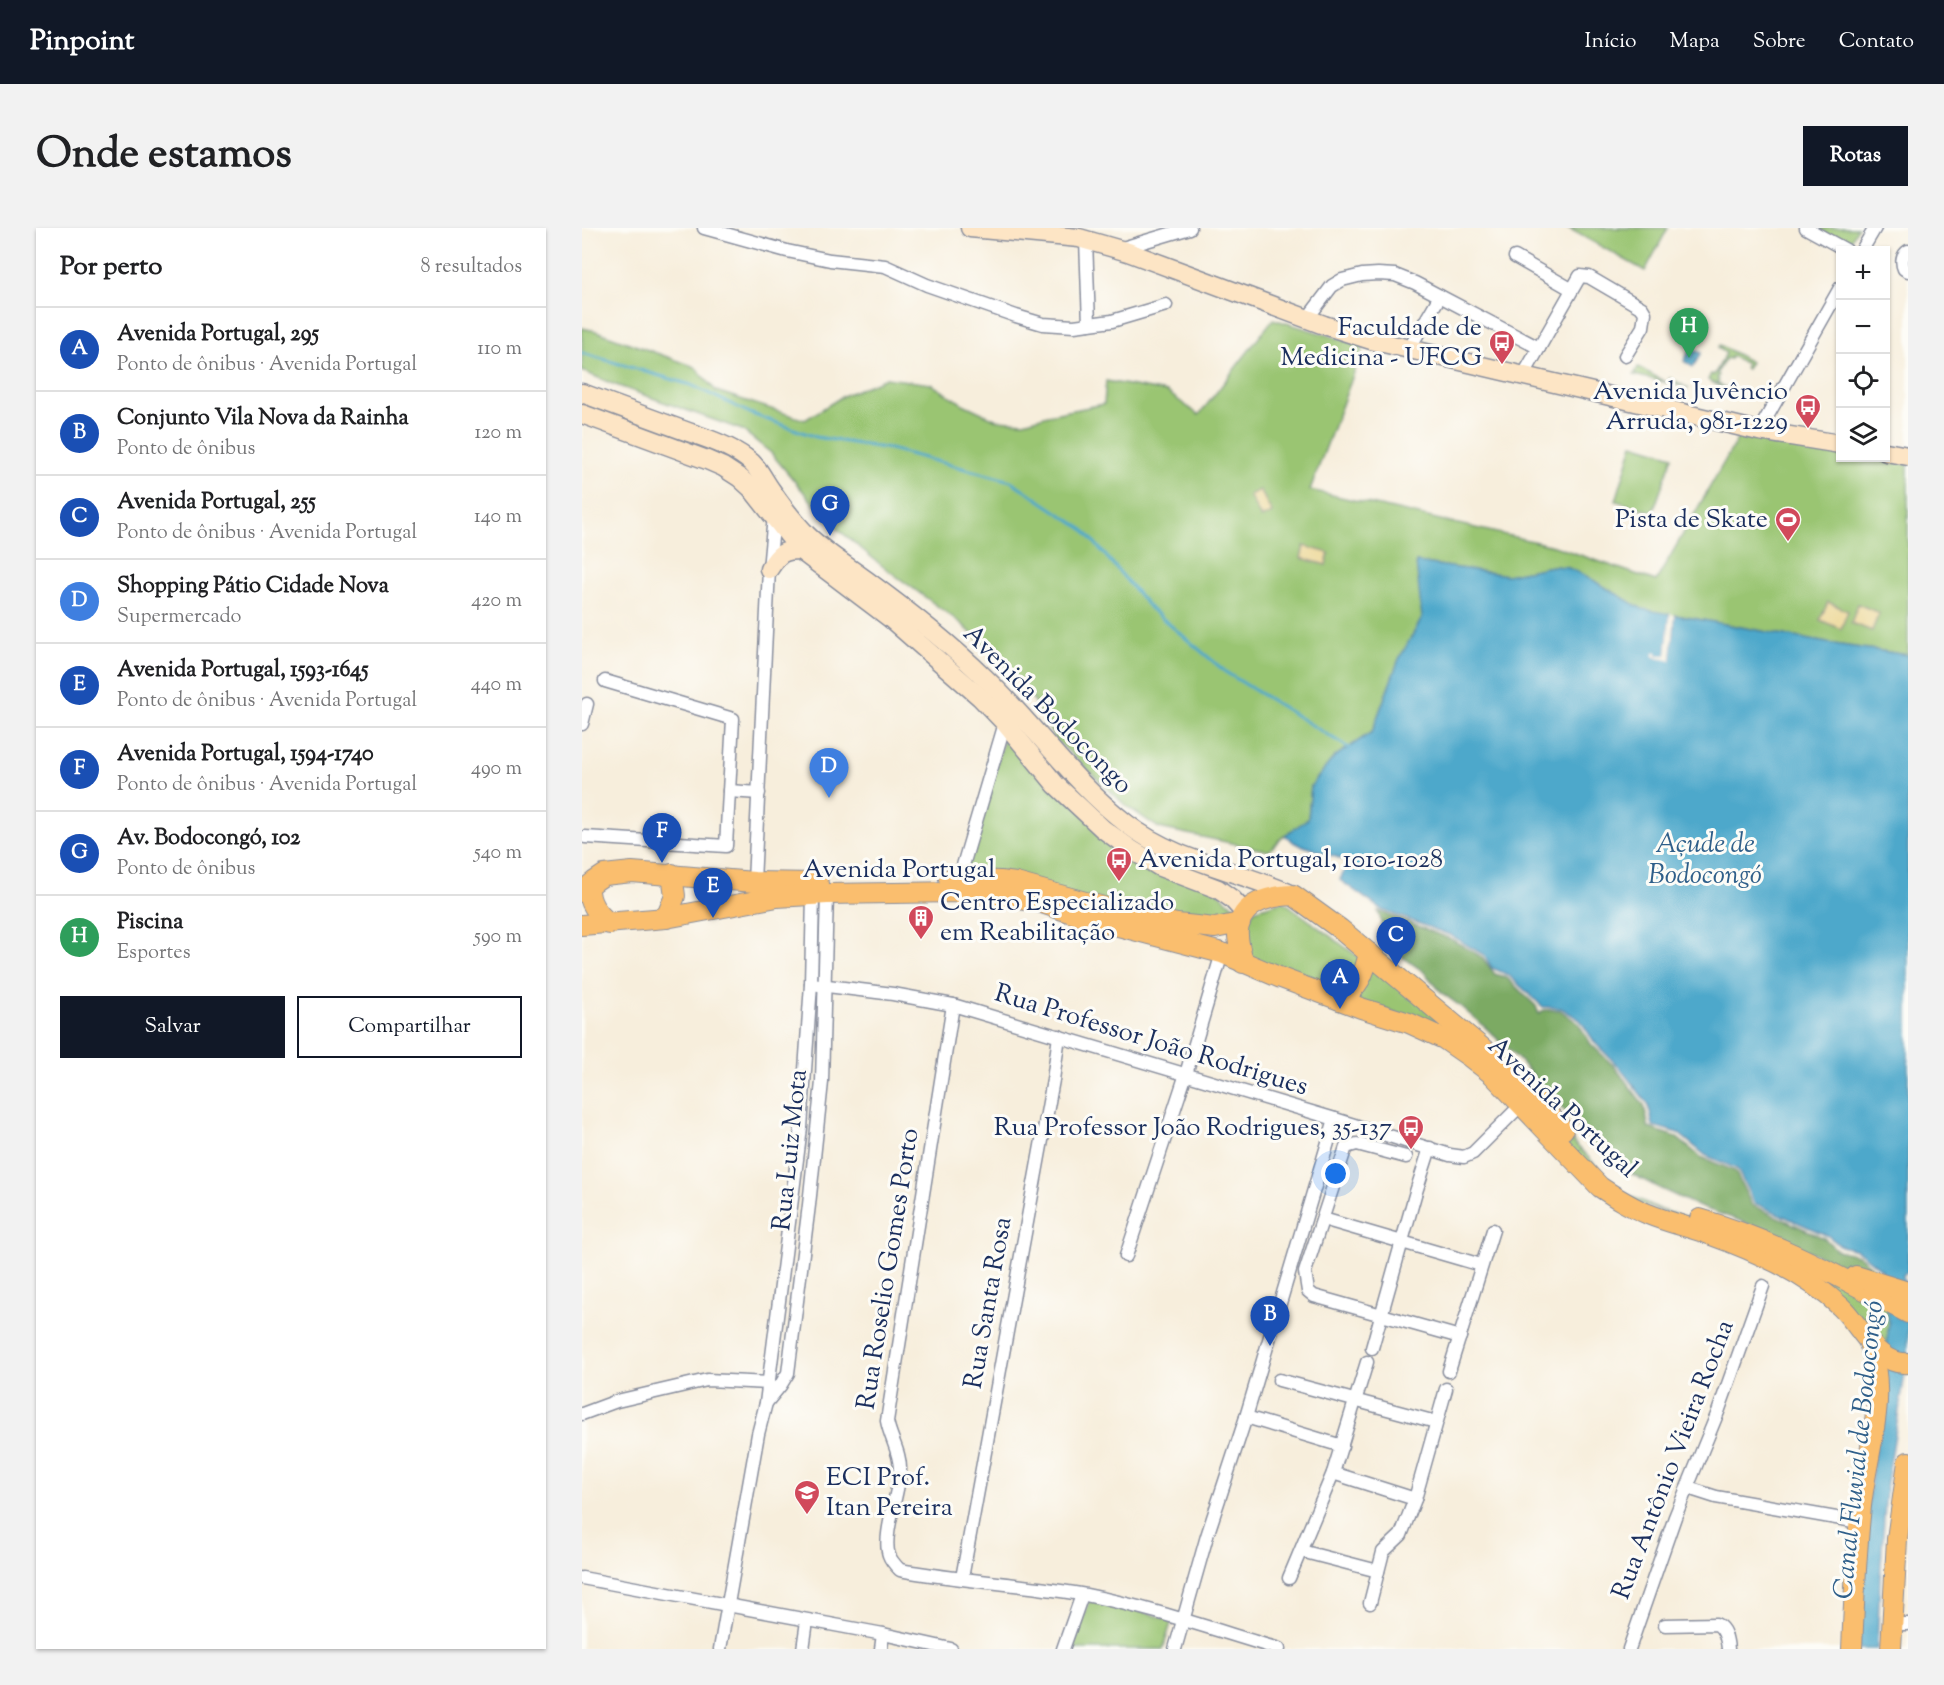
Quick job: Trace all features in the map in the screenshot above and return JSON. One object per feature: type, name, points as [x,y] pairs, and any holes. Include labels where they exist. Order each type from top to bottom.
[{"type":"main road","name":"Avenida Portugal","points":[[587,883],[604,875],[615,873],[650,872],[754,882],[959,879],[1000,881],[1016,883],[1122,912],[1177,924],[1215,928],[1243,918],[1254,904],[1264,899],[1293,895],[1340,929],[1493,1057],[1601,1170],[1622,1188],[1649,1202],[1737,1230],[1881,1291],[1908,1313]]},
{"type":"main road","points":[[666,918],[675,896],[672,874]]},
{"type":"main road","points":[[587,883],[592,905],[610,924]]},
{"type":"main road","name":"Avenida Portugal","points":[[582,925],[666,918],[777,897],[820,894],[959,892],[1042,903],[1084,917],[1222,953],[1340,1000],[1409,1023],[1444,1039],[1492,1074],[1520,1106],[1600,1187],[1614,1197],[1648,1214],[1710,1235],[1784,1265],[1830,1297],[1890,1361],[1898,1364],[1908,1363]]},
{"type":"main road","points":[[1243,918],[1239,940],[1243,963]]},
{"type":"main road","points":[[1340,1000],[1348,995],[1365,973],[1369,953]]},
{"type":"main road","name":"Avenida Portugal","points":[[1881,1291],[1908,1292]]},
{"type":"main road","points":[[1852,1649],[1859,1522],[1863,1486],[1878,1406],[1876,1366],[1867,1338]]},
{"type":"main road","points":[[1891,1649],[1899,1624],[1908,1462]]},
{"type":"street","points":[[704,228],[830,260],[885,266],[927,285],[1043,324],[1074,326],[1112,321],[1166,305]]},
{"type":"street","points":[[970,228],[1080,236],[1356,336],[1759,431],[1836,443]]},
{"type":"street","points":[[1118,249],[1164,232],[1190,228]]},
{"type":"street","points":[[1806,228],[1839,246]]},
{"type":"street","points":[[1864,246],[1875,228]]},
{"type":"street","points":[[1080,236],[1089,324]]},
{"type":"street","points":[[1908,250],[1902,261],[1904,269],[1908,271]]},
{"type":"street","points":[[1515,257],[1571,289]]},
{"type":"street","points":[[1307,319],[1332,286],[1342,280],[1362,275],[1395,275],[1415,282],[1539,348]]},
{"type":"street","points":[[1523,376],[1576,279],[1584,275],[1641,308],[1645,313],[1643,327],[1625,356]]},
{"type":"street","points":[[1759,431],[1836,295]]},
{"type":"street","points":[[1409,349],[1440,296]]},
{"type":"street","name":"Avenida Bodocongo","points":[[582,393],[708,439],[747,458],[756,466],[790,516],[807,534],[827,553],[918,620],[978,671],[1030,724],[1096,798],[1127,824],[1154,842],[1180,854],[1207,865],[1264,882],[1293,895]]},
{"type":"street","name":"Avenida Bodocongo","points":[[582,414],[723,467],[751,488],[800,550],[890,618],[980,697],[1005,723],[1056,785],[1103,829],[1160,867],[1218,889],[1233,899],[1243,918]]},
{"type":"street","points":[[1890,453],[1908,456]]},
{"type":"street","points":[[754,882],[769,569],[774,516]]},
{"type":"street","points":[[769,569],[782,553],[789,550],[800,550]]},
{"type":"street","points":[[585,837],[726,846],[733,719],[605,681]]},
{"type":"street","points":[[582,724],[586,704]]},
{"type":"street","points":[[959,879],[1005,723]]},
{"type":"street","points":[[729,791],[759,792]]},
{"type":"street","name":"Rua Luiz Mota","points":[[720,1649],[769,1383],[801,1128],[820,894]]},
{"type":"street","name":"Rua Luiz Mota","points":[[766,1403],[788,1372],[819,1116],[825,985],[820,894]]},
{"type":"street","points":[[1126,1256],[1186,1074],[1222,953]]},
{"type":"street","name":"Rua Professor João Rodrigues","points":[[811,984],[953,1005],[1457,1156],[1464,1157],[1473,1153],[1520,1106]]},
{"type":"street","name":"Rua Roselio Gomes Porto","points":[[953,1005],[887,1421],[889,1433],[896,1446],[900,1470],[887,1550],[890,1558],[900,1570],[930,1576],[962,1578]]},
{"type":"street","name":"Rua Santa Rosa","points":[[962,1578],[1059,1036]]},
{"type":"street","points":[[1175,1649],[1207,1536],[1246,1417],[1335,1119]]},
{"type":"street","points":[[1406,1157],[1357,1144],[1346,1147],[1305,1272],[1308,1291],[1314,1296],[1460,1337]]},
{"type":"street","points":[[1372,1348],[1430,1148]]},
{"type":"street","points":[[1323,1219],[1481,1265]]},
{"type":"street","points":[[1449,1371],[1493,1230]]},
{"type":"street","name":"Rua Antônio Vieira Rocha","points":[[1629,1649],[1675,1517],[1718,1412],[1762,1286]]},
{"type":"street","points":[[1289,1578],[1333,1473],[1367,1362]]},
{"type":"street","points":[[582,1414],[617,1401],[707,1380],[769,1383]]},
{"type":"street","points":[[1279,1380],[1436,1422]]},
{"type":"street","points":[[1370,1603],[1383,1552],[1401,1535],[1415,1499],[1446,1389]]},
{"type":"street","points":[[1246,1417],[1342,1446]]},
{"type":"street","points":[[1333,1473],[1415,1499]]},
{"type":"street","points":[[1688,1488],[1716,1497],[1859,1522]]},
{"type":"street","points":[[1301,1551],[1378,1571]]},
{"type":"street","points":[[582,1578],[883,1634],[951,1649]]},
{"type":"street","points":[[962,1578],[1082,1594],[1151,1610],[1279,1649]]},
{"type":"street","points":[[1063,1649],[1082,1594]]},
{"type":"street","points":[[803,1649],[807,1621]]},
{"type":"street","points":[[1665,1624],[1716,1624],[1723,1631],[1728,1649]]},
{"type":"street","points":[[881,1649],[883,1634]]},
{"type":"green space","points":[[1568,228],[1668,228],[1645,271]]},
{"type":"green space","points":[[1815,228],[1858,228],[1848,246]]},
{"type":"green space","points":[[1273,319],[1364,346],[1310,490],[1554,546],[1656,581],[1739,436],[1836,452],[1836,462],[1890,461],[1908,464],[1908,655],[1675,615],[1671,660],[1663,659],[1642,609],[1566,567],[1552,566],[1507,575],[1416,562],[1423,618],[1399,659],[1372,732],[1334,757],[1311,786],[1308,819],[1281,838],[1269,851],[1159,828],[1125,805],[1054,738],[1026,687],[962,624],[881,565],[828,521],[771,453],[742,430],[582,371],[582,328],[695,367],[716,391],[805,420],[843,396],[886,378],[931,384],[963,404],[997,420],[1024,422],[1104,404],[1106,381],[1167,392],[1199,415]]},
{"type":"green space","points":[[1720,345],[1751,362],[1747,369],[1746,364],[1732,356],[1724,361],[1717,373],[1719,380],[1717,383],[1732,391],[1731,393],[1708,380],[1711,374],[1714,375],[1726,353],[1718,348]]},
{"type":"green space","points":[[1638,367],[1666,383],[1634,375]]},
{"type":"green space","points":[[1670,378],[1689,389],[1682,385],[1667,383]]},
{"type":"green space","points":[[1633,444],[1673,456],[1653,512],[1616,501]]},
{"type":"green space","points":[[1006,732],[1064,798],[1217,891],[1241,913],[1199,923],[964,874]]},
{"type":"green space","points":[[1283,901],[1361,959],[1346,990],[1335,992],[1248,958],[1246,923],[1254,910]]},
{"type":"green space","points":[[1378,911],[1451,939],[1482,957],[1495,974],[1506,977],[1536,1006],[1539,1014],[1544,1010],[1560,1010],[1578,1023],[1591,1044],[1615,1067],[1644,1105],[1649,1128],[1676,1137],[1701,1157],[1735,1171],[1752,1205],[1824,1238],[1837,1250],[1858,1255],[1877,1271],[1877,1277],[1842,1266],[1741,1221],[1700,1207],[1626,1171],[1594,1143],[1518,1059],[1487,1029],[1442,993],[1424,972],[1381,942],[1381,921]]},
{"type":"green space","points":[[1370,960],[1476,1045],[1622,1192],[1662,1210],[1774,1247],[1887,1307],[1889,1323],[1886,1352],[1837,1298],[1787,1264],[1732,1238],[1619,1196],[1600,1183],[1520,1096],[1476,1057],[1452,1040],[1417,1022],[1348,998],[1363,981]]},
{"type":"green space","points":[[1090,1598],[1172,1620],[1163,1649],[1073,1649]]},
{"type":"sand","points":[[1260,490],[1272,513],[1261,518],[1249,495]]},
{"type":"sand","points":[[1304,546],[1329,553],[1326,565],[1301,558]]},
{"type":"sand","points":[[1828,602],[1848,611],[1841,629],[1820,620]]},
{"type":"sand","points":[[1858,604],[1879,613],[1872,631],[1851,623]]},
{"type":"water","points":[[1691,348],[1701,353],[1693,367],[1684,361]]},
{"type":"water","name":"Açude de Bodocongó","points":[[1416,562],[1507,575],[1552,566],[1566,567],[1642,609],[1670,614],[1666,656],[1657,655],[1655,657],[1671,659],[1675,615],[1827,643],[1908,655],[1908,1271],[1903,1275],[1908,1305],[1908,1356],[1886,1489],[1877,1649],[1859,1649],[1860,1575],[1889,1323],[1882,1270],[1857,1250],[1841,1246],[1828,1236],[1754,1203],[1737,1169],[1705,1155],[1678,1133],[1653,1126],[1648,1104],[1619,1067],[1595,1043],[1580,1020],[1561,1008],[1543,1007],[1508,975],[1492,968],[1484,955],[1450,935],[1382,910],[1340,880],[1348,861],[1295,843],[1285,835],[1308,819],[1311,786],[1334,757],[1372,732],[1399,659],[1422,618]]},
{"type":"pier","points":[[1670,614],[1675,615],[1671,660],[1654,657],[1654,652],[1657,652],[1657,655],[1666,655]]},
{"type":"waterway","points":[[582,353],[691,385],[752,414],[816,437],[890,449],[1011,481],[1084,530],[1150,608],[1227,673],[1349,748]]},
{"type":"place","name":"Piscina","points":[[1689,358]]},
{"type":"place","name":"Faculdade de Medicina - UFCG","points":[[1502,366]]},
{"type":"place","name":"Avenida Juvêncio Arruda, 981-1229","points":[[1808,430]]},
{"type":"place","name":"Av. Bodocongó, 102","points":[[830,536]]},
{"type":"place","name":"Pista de Skate","points":[[1788,543]]},
{"type":"place","name":"Shopping Pátio Cidade Nova","points":[[829,798]]},
{"type":"place","name":"Avenida Portugal, 1594-1740","points":[[662,863]]},
{"type":"place","name":"Avenida Portugal, 1010-1028","points":[[1119,883]]},
{"type":"place","name":"Avenida Portugal, 1593-1645","points":[[713,918]]},
{"type":"place","name":"Centro Especializado em Reabilitação","points":[[921,941]]},
{"type":"place","name":"Avenida Portugal, 255","points":[[1396,967]]},
{"type":"place","name":"Avenida Portugal, 295","points":[[1340,1009]]},
{"type":"place","name":"Rua Professor João Rodrigues, 35-137","points":[[1411,1151]]},
{"type":"place","name":"Conjunto Vila Nova da Rainha","points":[[1270,1346]]},
{"type":"place","name":"ECI Prof. Itan Pereira","points":[[807,1516]]},
{"type":"water label","name":"Canal Fluvial de Bodocongó","points":[[1860,1450]]}]
